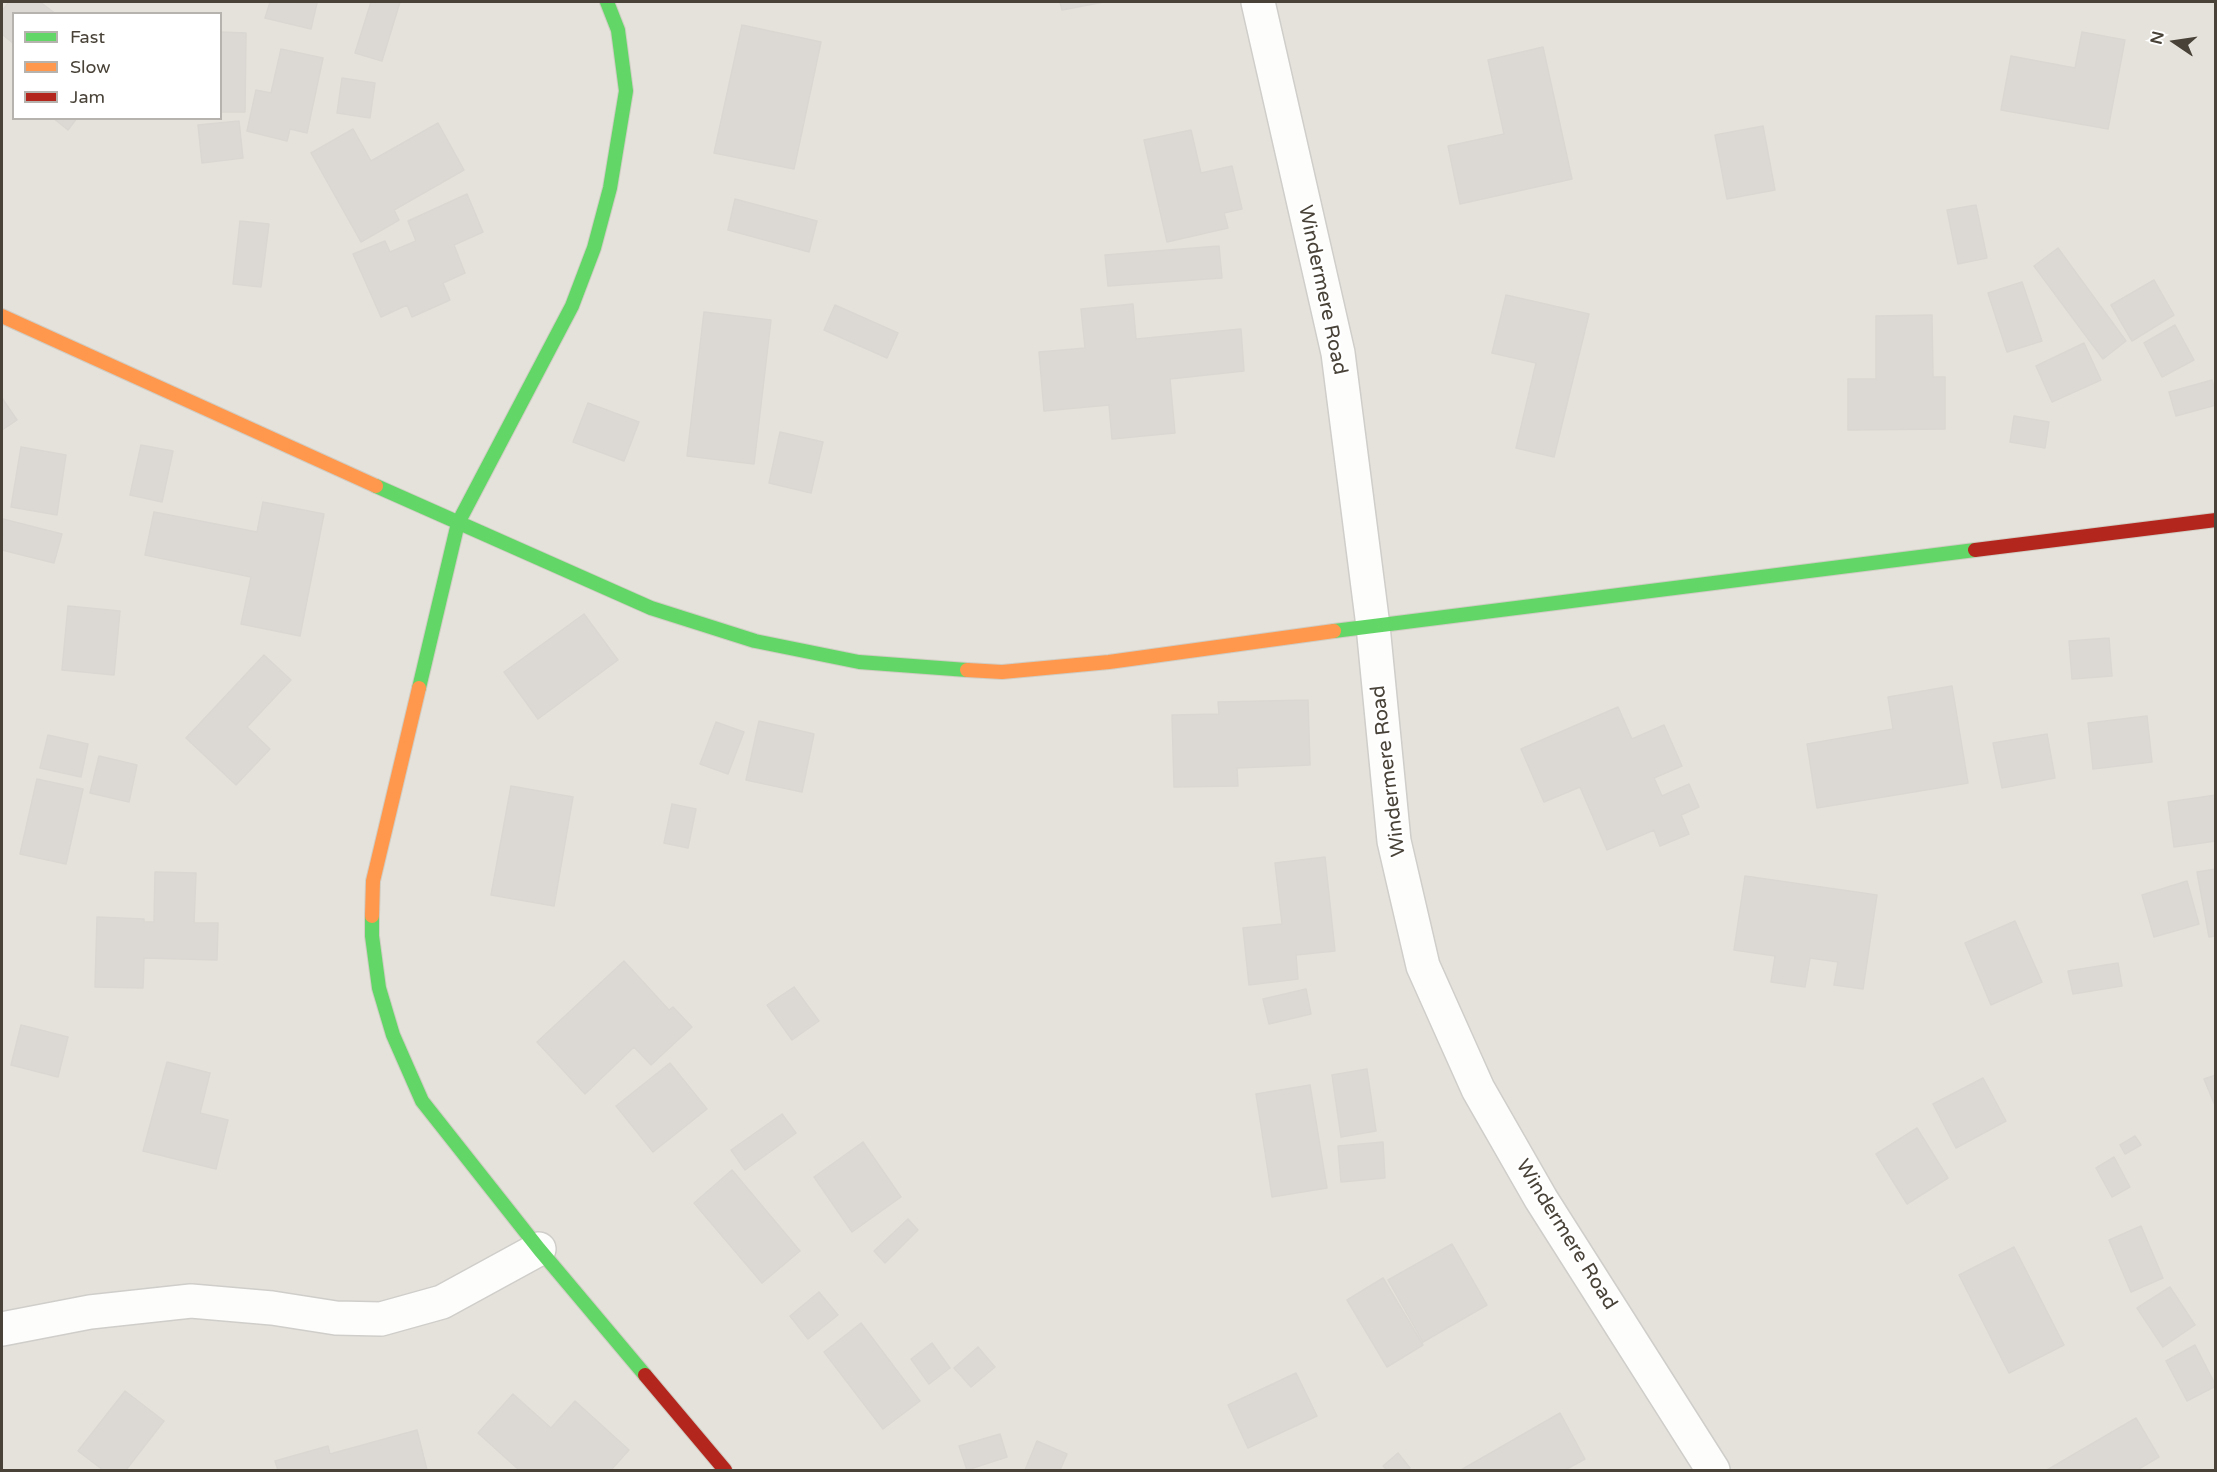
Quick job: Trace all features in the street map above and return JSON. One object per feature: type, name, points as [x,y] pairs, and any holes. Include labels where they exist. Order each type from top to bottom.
[{"type":"street","points":[[607,2],[618,30],[626,91],[610,188],[594,248],[572,306],[458,523],[374,881],[372,936],[379,988],[393,1035],[422,1101],[539,1249],[725,1470]]},
{"type":"street","name":"Windermere Road","points":[[1258,2],[1338,353],[1373,626],[1394,841],[1423,966],[1478,1089],[1541,1199],[1713,1470]]},
{"type":"street","points":[[2,316],[651,608],[755,641],[859,662],[1002,672],[1109,662],[1373,626],[2216,520]]},
{"type":"street","points":[[2,1329],[90,1312],[191,1301],[272,1308],[336,1318],[381,1318],[442,1302],[539,1249]]},
{"type":"shaded area","points":[[2,2],[2215,2],[2215,1470],[2,1470]]},
{"type":"building","points":[[9,2],[40,2],[53,12],[12,12],[12,42],[2,34],[2,11]]},
{"type":"building","points":[[270,2],[317,3],[311,29],[265,18]]},
{"type":"building","points":[[371,2],[400,2],[382,61],[355,53]]},
{"type":"building","points":[[1060,2],[1104,2],[1062,10]]},
{"type":"building","points":[[742,25],[821,42],[794,169],[714,153]]},
{"type":"building","points":[[222,32],[246,33],[245,112],[222,112]]},
{"type":"building","points":[[2082,32],[2125,40],[2108,129],[2001,110],[2011,56],[2075,68]]},
{"type":"building","points":[[1543,47],[1572,179],[1460,204],[1448,146],[1504,134],[1488,60]]},
{"type":"building","points":[[281,49],[323,58],[307,133],[290,129],[287,141],[247,131],[256,90],[271,93]]},
{"type":"building","points":[[342,78],[375,83],[370,118],[337,113]]},
{"type":"building","points":[[56,120],[76,120],[68,130]]},
{"type":"building","points":[[239,121],[243,158],[202,163],[198,125]]},
{"type":"building","points":[[438,123],[464,170],[394,210],[399,220],[361,242],[311,153],[353,129],[371,161]]},
{"type":"building","points":[[1763,126],[1775,190],[1727,199],[1715,135]]},
{"type":"building","points":[[1191,130],[1201,173],[1232,166],[1242,209],[1224,213],[1228,228],[1167,242],[1144,140]]},
{"type":"building","points":[[467,194],[483,232],[454,245],[465,273],[443,283],[450,300],[412,317],[407,305],[381,317],[353,254],[385,241],[390,252],[416,241],[408,221]]},
{"type":"building","points":[[735,199],[817,221],[809,252],[728,230]]},
{"type":"building","points":[[1976,205],[1987,258],[1958,264],[1947,210]]},
{"type":"building","points":[[240,221],[269,224],[261,287],[233,284]]},
{"type":"building","points":[[1219,246],[1222,278],[1108,286],[1105,255]]},
{"type":"building","points":[[2058,248],[2126,341],[2103,359],[2034,266]]},
{"type":"building","points":[[2154,280],[2174,315],[2132,341],[2111,305]]},
{"type":"building","points":[[2022,282],[2042,341],[2007,352],[1988,293]]},
{"type":"building","points":[[1506,295],[1589,314],[1554,457],[1516,448],[1536,363],[1492,353]]},
{"type":"building","points":[[1133,304],[1136,339],[1241,329],[1244,371],[1170,379],[1175,433],[1112,439],[1109,405],[1044,411],[1039,352],[1085,348],[1081,309]]},
{"type":"building","points":[[835,305],[898,333],[887,358],[824,330]]},
{"type":"building","points":[[704,312],[771,320],[754,464],[687,456]]},
{"type":"building","points":[[1932,315],[1933,377],[1945,377],[1945,429],[1848,430],[1848,379],[1876,379],[1876,316]]},
{"type":"building","points":[[2175,325],[2194,360],[2162,377],[2144,343]]},
{"type":"building","points":[[2084,343],[2101,380],[2052,402],[2036,366]]},
{"type":"building","points":[[2212,380],[2216,405],[2176,416],[2169,392]]},
{"type":"building","points":[[2,398],[17,420],[2,430]]},
{"type":"building","points":[[588,403],[639,422],[624,461],[573,442]]},
{"type":"building","points":[[2014,416],[2049,422],[2045,448],[2010,442]]},
{"type":"building","points":[[780,432],[823,442],[811,493],[769,483]]},
{"type":"building","points":[[141,445],[173,451],[162,502],[130,495]]},
{"type":"building","points":[[21,447],[66,455],[57,515],[11,507]]},
{"type":"building","points":[[263,502],[324,514],[300,636],[241,624],[251,577],[145,555],[154,512],[257,532]]},
{"type":"building","points":[[3,519],[62,534],[54,563],[2,550]]},
{"type":"building","points":[[68,606],[120,611],[114,675],[62,670]]},
{"type":"building","points":[[584,614],[618,660],[538,719],[504,672]]},
{"type":"building","points":[[2109,638],[2112,676],[2072,679],[2069,641]]},
{"type":"building","points":[[264,655],[291,680],[247,727],[270,749],[236,785],[186,738]]},
{"type":"building","points":[[1952,686],[1968,783],[1817,808],[1807,744],[1893,729],[1888,697]]},
{"type":"building","points":[[1308,700],[1310,765],[1237,768],[1238,786],[1174,787],[1172,715],[1219,714],[1218,702]]},
{"type":"building","points":[[1618,707],[1632,739],[1664,725],[1682,766],[1654,778],[1662,796],[1689,784],[1699,807],[1681,815],[1689,834],[1660,846],[1654,830],[1607,850],[1580,787],[1544,802],[1521,749]]},
{"type":"building","points":[[2147,716],[2152,762],[2093,769],[2088,723]]},
{"type":"building","points":[[759,721],[814,734],[802,792],[746,780]]},
{"type":"building","points":[[716,722],[744,732],[728,774],[700,764]]},
{"type":"building","points":[[2047,734],[2055,778],[2002,788],[1993,743]]},
{"type":"building","points":[[48,735],[88,744],[81,777],[40,768]]},
{"type":"building","points":[[99,756],[137,765],[129,802],[90,793]]},
{"type":"building","points":[[37,779],[83,789],[66,864],[20,854]]},
{"type":"building","points":[[511,786],[573,797],[554,906],[491,895]]},
{"type":"building","points":[[2216,795],[2216,841],[2174,847],[2168,802]]},
{"type":"building","points":[[672,804],[696,809],[688,848],[664,843]]},
{"type":"building","points":[[1325,857],[1335,951],[1296,955],[1298,979],[1249,985],[1243,928],[1282,924],[1275,863]]},
{"type":"building","points":[[2216,869],[2216,936],[2209,937],[2197,872]]},
{"type":"building","points":[[155,872],[196,873],[194,923],[218,923],[217,960],[144,958],[143,988],[95,987],[97,917],[144,919],[144,922],[154,922]]},
{"type":"building","points":[[1745,876],[1877,895],[1863,989],[1834,985],[1838,962],[1810,958],[1805,987],[1771,982],[1775,956],[1734,950]]},
{"type":"building","points":[[2187,881],[2199,924],[2154,937],[2142,895]]},
{"type":"building","points":[[2015,921],[2042,982],[1991,1005],[1965,943]]},
{"type":"building","points":[[624,961],[669,1010],[673,1007],[692,1027],[651,1065],[634,1047],[585,1094],[537,1042]]},
{"type":"building","points":[[2118,963],[2122,986],[2073,994],[2068,971]]},
{"type":"building","points":[[794,987],[819,1021],[792,1040],[767,1005]]},
{"type":"building","points":[[1306,989],[1311,1014],[1269,1024],[1263,999]]},
{"type":"building","points":[[21,1025],[68,1037],[58,1077],[11,1065]]},
{"type":"building","points":[[167,1062],[210,1073],[200,1113],[228,1120],[216,1169],[143,1151]]},
{"type":"building","points":[[670,1063],[707,1109],[653,1152],[616,1106]]},
{"type":"building","points":[[1367,1069],[1376,1131],[1341,1137],[1332,1075]]},
{"type":"building","points":[[2216,1075],[2216,1108],[2204,1079]]},
{"type":"building","points":[[1983,1078],[2006,1121],[1956,1148],[1933,1104]]},
{"type":"building","points":[[1310,1085],[1327,1188],[1272,1197],[1256,1094]]},
{"type":"building","points":[[782,1114],[796,1133],[745,1170],[731,1150]]},
{"type":"building","points":[[1917,1128],[1948,1178],[1907,1204],[1876,1154]]},
{"type":"building","points":[[2135,1136],[2141,1145],[2125,1154],[2120,1145]]},
{"type":"building","points":[[863,1142],[901,1197],[852,1232],[814,1177]]},
{"type":"building","points":[[1383,1142],[1385,1178],[1341,1182],[1338,1146]]},
{"type":"building","points":[[2114,1157],[2130,1187],[2112,1197],[2096,1168]]},
{"type":"building","points":[[732,1170],[800,1251],[762,1283],[694,1203]]},
{"type":"building","points":[[908,1219],[918,1230],[885,1263],[874,1251]]},
{"type":"building","points":[[2141,1226],[2163,1278],[2131,1292],[2109,1240]]},
{"type":"building","points":[[1452,1244],[1487,1305],[1423,1342],[1388,1280]]},
{"type":"building","points":[[2014,1247],[2064,1345],[2009,1373],[1959,1275]]},
{"type":"building","points":[[1383,1278],[1423,1345],[1387,1367],[1347,1300]]},
{"type":"building","points":[[2170,1287],[2195,1325],[2163,1347],[2137,1308]]},
{"type":"building","points":[[819,1292],[838,1315],[808,1339],[790,1316]]},
{"type":"building","points":[[861,1323],[920,1401],[883,1429],[824,1352]]},
{"type":"building","points":[[932,1343],[950,1368],[929,1384],[911,1359]]},
{"type":"building","points":[[2195,1345],[2216,1386],[2187,1401],[2166,1361]]},
{"type":"building","points":[[978,1347],[995,1367],[971,1387],[954,1368]]},
{"type":"building","points":[[1296,1373],[1317,1416],[1248,1448],[1228,1405]]},
{"type":"building","points":[[125,1391],[164,1421],[126,1470],[103,1470],[78,1451]]},
{"type":"building","points":[[513,1394],[551,1428],[575,1401],[629,1450],[611,1470],[519,1470],[478,1433]]},
{"type":"building","points":[[1560,1413],[1585,1459],[1565,1470],[1461,1470]]},
{"type":"building","points":[[2136,1418],[2159,1457],[2137,1470],[2047,1470]]},
{"type":"building","points":[[417,1430],[427,1470],[278,1470],[275,1461],[328,1446],[330,1454]]},
{"type":"building","points":[[1000,1434],[1007,1457],[967,1470],[959,1446]]},
{"type":"building","points":[[1037,1441],[1067,1454],[1060,1470],[1025,1470]]},
{"type":"building","points":[[1398,1453],[1410,1468],[1387,1470],[1383,1466]]},
{"type":"traffic: fast","points":[[419,688],[458,523],[572,306],[594,248],[610,188],[626,91],[618,30],[607,2]]},
{"type":"traffic: fast","points":[[376,486],[651,608],[755,641],[859,662],[967,670]]},
{"type":"traffic: fast","points":[[1334,631],[1975,550]]},
{"type":"traffic: fast","points":[[372,916],[372,936],[379,988],[393,1035],[422,1101],[539,1249],[645,1375]]},
{"type":"traffic: slow","points":[[2,316],[376,486]]},
{"type":"traffic: slow","points":[[967,670],[1002,672],[1109,662],[1334,631]]},
{"type":"traffic: slow","points":[[372,916],[373,881],[419,688]]},
{"type":"traffic: jam","points":[[1975,550],[2216,520]]},
{"type":"traffic: jam","points":[[645,1375],[725,1470]]}]
